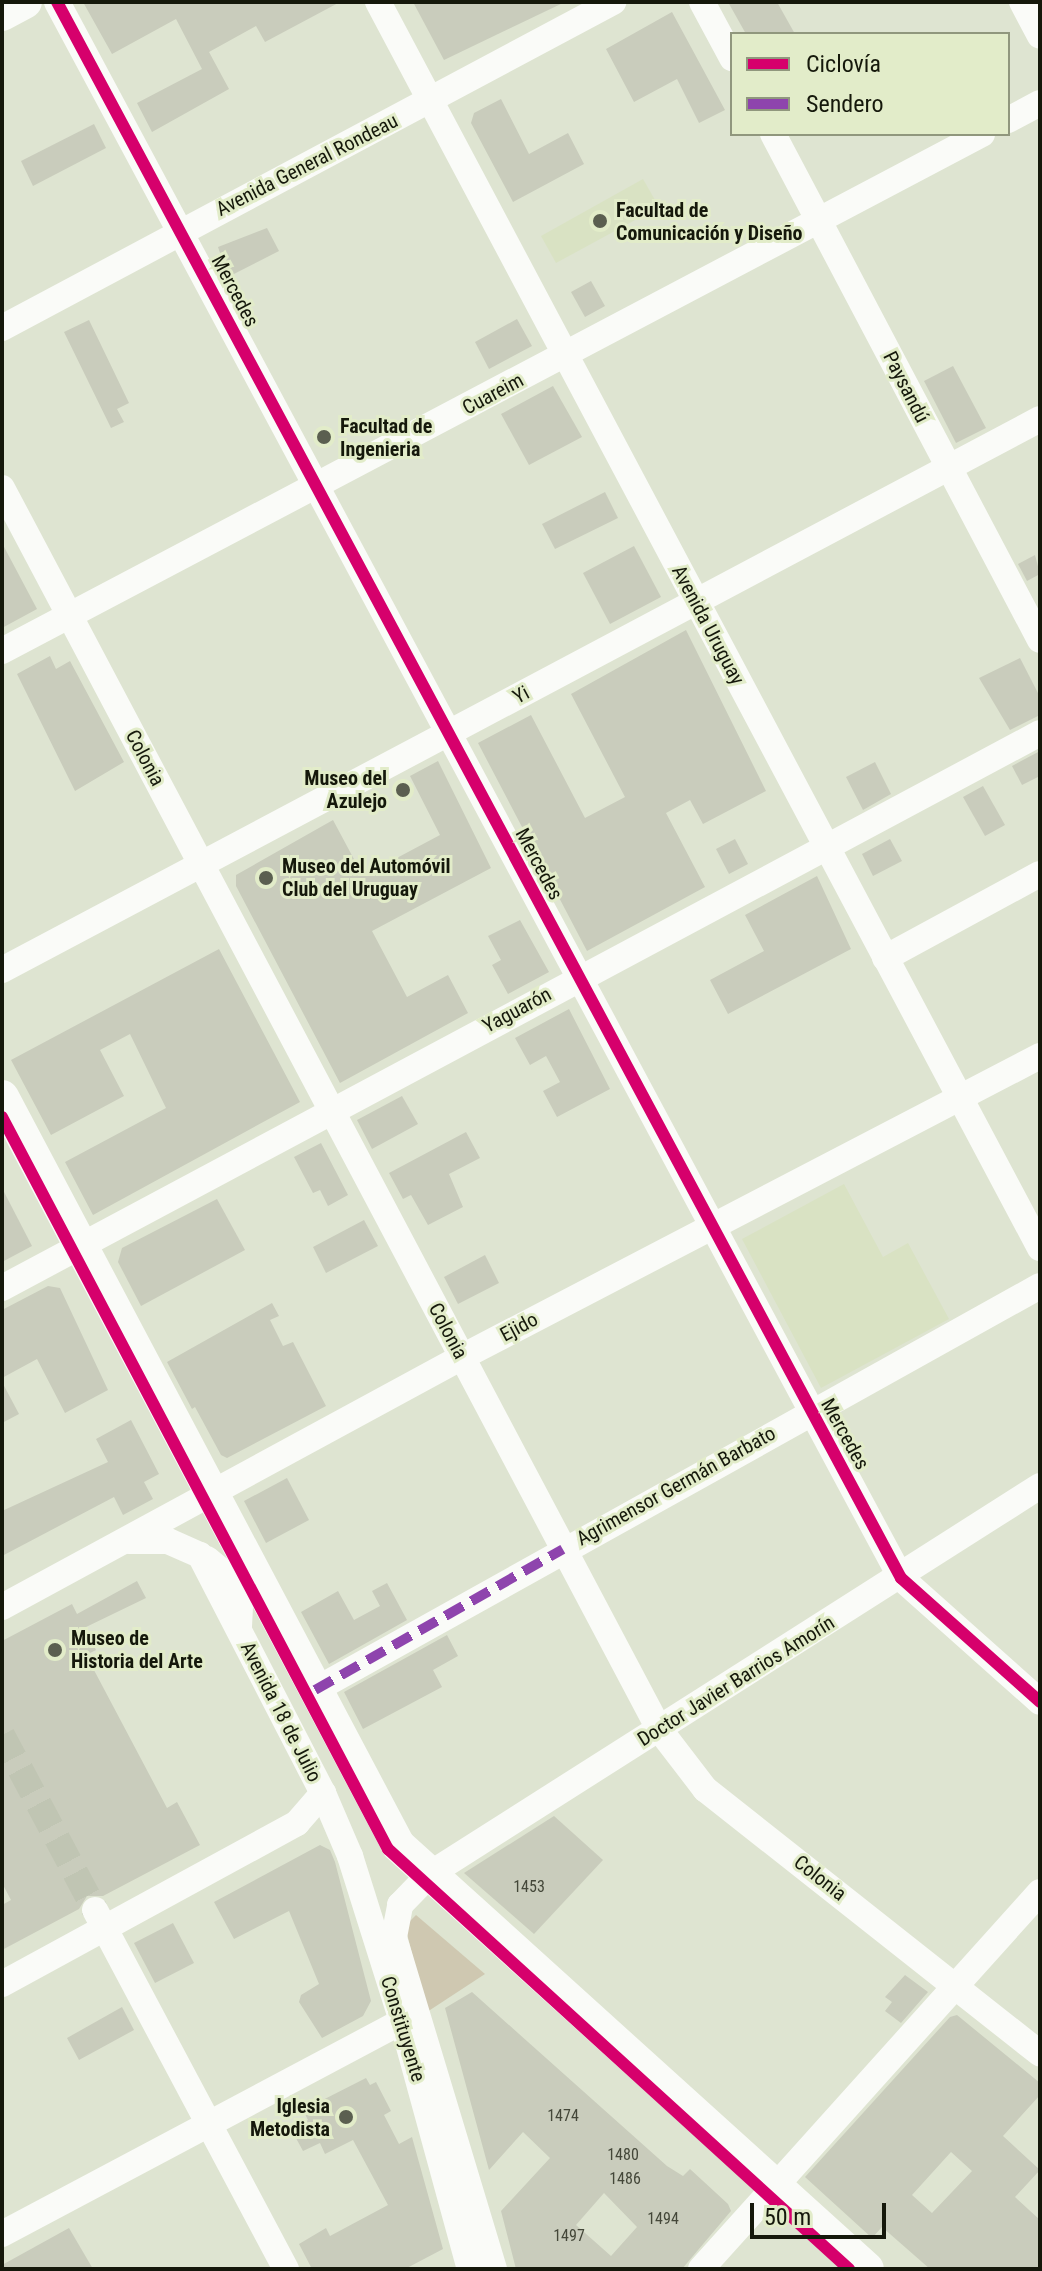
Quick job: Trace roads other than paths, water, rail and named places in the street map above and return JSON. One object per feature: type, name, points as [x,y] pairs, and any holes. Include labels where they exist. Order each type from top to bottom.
[{"type":"main road","points":[[2,14],[25,2]]},
{"type":"main road","name":"Avenida 18 de Julio","points":[[2,1097],[74,1251],[205,1497],[315,1690],[386,1829],[422,1881]]},
{"type":"main road","name":"Avenida 18 de Julio","points":[[2,1135],[74,1251]]},
{"type":"main road","name":"Avenida 18 de Julio","points":[[205,1497],[241,1587],[379,1856],[422,1881],[768,2197],[835,2269]]},
{"type":"main road","name":"Avenida 18 de Julio","points":[[768,2197],[867,2269]]},
{"type":"street","name":"Mercedes","points":[[57,2],[901,1578],[1040,1702]]},
{"type":"street","name":"Avenida Uruguay","points":[[378,2],[1040,1248]]},
{"type":"street","name":"Avenida General Rondeau","points":[[2,328],[613,2]]},
{"type":"street","points":[[702,2],[730,54]]},
{"type":"street","points":[[1022,2],[1040,36]]},
{"type":"street","points":[[1010,119],[1040,103]]},
{"type":"street","name":"Paysandú","points":[[774,136],[1040,640]]},
{"type":"street","name":"Cuareim","points":[[2,651],[978,136]]},
{"type":"street","name":"Yi","points":[[2,970],[201,863],[277,836],[447,734],[1040,419]]},
{"type":"street","name":"Colonia","points":[[2,488],[201,863],[258,950],[331,1110],[659,1729],[705,1789],[958,1986],[1040,2054]]},
{"type":"street","name":"Yaguarón","points":[[2,1288],[1040,733]]},
{"type":"street","points":[[885,958],[1040,874]]},
{"type":"street","name":"Ejido","points":[[2,1607],[462,1357],[1040,1056]]},
{"type":"street","name":"Agrimensor Germán Barbato","points":[[315,1690],[809,1411],[1040,1286]]},
{"type":"street","name":"Doctor Javier Barrios Amorín","points":[[422,1881],[901,1578],[1040,1486]]},
{"type":"street","name":"Avenida 18 de Julio","points":[[125,1542],[168,1541],[200,1555],[241,1587],[239,1631]]},
{"type":"street","name":"Avenida 18 de Julio","points":[[200,1555],[323,1793]]},
{"type":"street","points":[[2,1984],[99,1919],[297,1823],[323,1793]]},
{"type":"street","name":"Constituyente","points":[[323,1793],[410,2017],[494,2269]]},
{"type":"street","name":"Constituyente","points":[[422,1881],[397,1913],[394,1937],[470,2269]]},
{"type":"street","points":[[701,2269],[1040,1892]]},
{"type":"street","points":[[99,1919],[286,2269]]},
{"type":"street","points":[[2,2234],[410,2017]]},
{"type":"tunnel","points":[[2,1735],[95,1910]]},
{"type":"place","name":"Facultad de Comunicación y Diseño","points":[[600,221]]},
{"type":"place","name":"Facultad de Ingenieria","points":[[324,437]]},
{"type":"place","name":"Museo del Azulejo","points":[[403,790]]},
{"type":"place","name":"Museo del Automóvil Club del Uruguay","points":[[266,878]]},
{"type":"place","name":"Museo de Historia del Arte","points":[[55,1650]]},
{"type":"place","name":"Iglesia Metodista","points":[[346,2117]]}]
